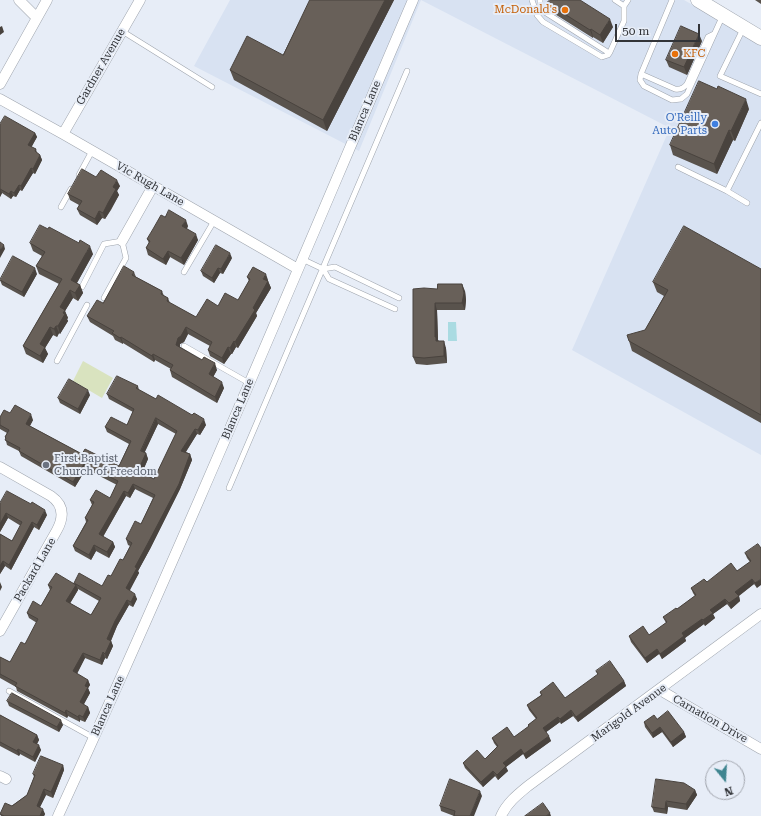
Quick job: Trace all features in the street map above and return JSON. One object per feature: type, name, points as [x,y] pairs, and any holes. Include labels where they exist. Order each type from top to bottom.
[{"type":"main road","points":[[698,0],[761,38]]},
{"type":"street","points":[[19,0],[37,18]]},
{"type":"street","points":[[0,84],[47,0]]},
{"type":"street","name":"Gardner Avenue","points":[[62,134],[140,0]]},
{"type":"street","name":"Blanca Lane","points":[[58,816],[94,738],[249,383],[413,0]]},
{"type":"street","name":"Vic Rugh Lane","points":[[0,99],[298,270]]},
{"type":"street","points":[[122,241],[153,186]]},
{"type":"street","name":"Packard Lane","points":[[0,467],[56,500],[61,506],[62,514],[57,530],[0,631]]},
{"type":"street","name":"Marigold Avenue","points":[[501,816],[505,808],[523,790],[761,614]]},
{"type":"street","name":"Carnation Drive","points":[[660,690],[761,749]]},
{"type":"lane","points":[[532,0],[537,15],[543,22],[598,56],[605,56],[609,53],[624,21],[624,6],[628,0]]},
{"type":"lane","points":[[539,0],[540,6],[545,13],[609,53]]},
{"type":"lane","points":[[615,0],[624,6]]},
{"type":"lane","points":[[672,0],[641,74],[640,80],[644,86],[672,100],[677,100],[684,97],[690,89],[723,15]]},
{"type":"lane","points":[[744,28],[720,76],[761,94]]},
{"type":"lane","points":[[122,31],[212,87]]},
{"type":"lane","points":[[641,74],[675,89],[684,88],[708,37],[714,34]]},
{"type":"lane","points":[[229,488],[407,72]]},
{"type":"lane","points":[[727,191],[761,123]]},
{"type":"lane","points":[[61,207],[92,151]]},
{"type":"lane","points":[[678,167],[727,191],[747,203]]},
{"type":"lane","points":[[184,272],[214,221]]},
{"type":"lane","points":[[82,286],[104,244],[122,241],[126,258],[104,298]]},
{"type":"lane","points":[[302,260],[323,268],[335,267],[399,298]]},
{"type":"lane","points":[[323,268],[329,279],[395,309]]},
{"type":"lane","points":[[56,361],[87,306]]},
{"type":"lane","points":[[184,346],[249,383]]},
{"type":"lane","points":[[9,691],[94,738]]},
{"type":"shaded area","points":[[230,0],[421,0],[359,151],[194,66]]},
{"type":"shaded area","points":[[421,0],[684,0],[761,44],[761,455],[572,350],[670,128]]},
{"type":"green space","points":[[83,361],[113,378],[102,398],[73,381]]},
{"type":"water","points":[[448,322],[456,322],[457,341],[448,341]]},
{"type":"building","points":[[310,0],[385,0],[323,120],[230,70],[247,36],[283,55]]},
{"type":"building","points":[[550,0],[580,0],[610,19],[600,35],[547,3]]},
{"type":"building","points":[[681,26],[699,34],[684,67],[666,60]]},
{"type":"building","name":"O'Reilly Auto Parts","points":[[699,81],[717,89],[718,86],[746,99],[731,131],[729,130],[714,164],[670,145]]},
{"type":"building","points":[[5,116],[35,133],[28,145],[36,149],[35,151],[40,155],[33,169],[31,168],[21,186],[19,185],[14,193],[11,191],[9,194],[0,189],[0,124]]},
{"type":"building","points":[[82,169],[96,177],[101,170],[117,180],[113,187],[116,189],[103,213],[99,211],[95,219],[77,209],[82,201],[68,194]]},
{"type":"building","points":[[169,210],[186,220],[182,226],[196,234],[181,258],[168,251],[163,259],[146,248],[150,241],[147,239],[161,215],[165,217]]},
{"type":"building","points":[[40,225],[48,229],[49,227],[79,243],[80,240],[90,246],[71,280],[80,285],[75,293],[70,290],[60,307],[65,310],[63,313],[65,314],[58,326],[54,329],[50,327],[40,344],[45,347],[40,356],[23,346],[62,279],[36,266],[45,252],[30,243]]},
{"type":"building","points":[[684,226],[761,269],[761,415],[629,341],[627,335],[645,330],[668,290],[653,282]]},
{"type":"building","points":[[0,242],[4,245],[0,250]]},
{"type":"building","points":[[216,245],[230,253],[221,269],[218,268],[212,278],[201,271]]},
{"type":"building","points":[[13,256],[35,268],[22,292],[0,280]]},
{"type":"building","points":[[124,266],[134,272],[132,275],[162,291],[161,294],[168,298],[167,301],[196,317],[207,299],[218,306],[225,293],[238,300],[250,279],[247,277],[253,267],[266,274],[263,279],[268,281],[253,308],[255,310],[235,342],[234,341],[230,348],[228,347],[222,358],[208,350],[212,342],[186,327],[181,336],[178,338],[176,345],[202,360],[204,357],[215,363],[209,374],[222,382],[215,397],[170,370],[173,365],[153,354],[152,356],[121,337],[120,338],[112,333],[114,331],[87,316],[97,300],[103,303]]},
{"type":"building","points":[[438,284],[462,284],[464,293],[462,303],[435,303],[435,337],[436,341],[444,341],[444,356],[424,358],[413,357],[413,289],[437,289]]},
{"type":"building","points":[[117,376],[138,386],[136,388],[156,399],[158,395],[192,415],[194,413],[204,419],[198,430],[195,429],[181,451],[190,454],[179,484],[135,567],[137,568],[126,588],[135,594],[131,602],[127,600],[115,621],[107,639],[111,641],[105,654],[103,652],[100,660],[83,653],[73,671],[88,680],[85,686],[88,687],[80,702],[88,707],[83,717],[79,715],[78,717],[66,710],[65,713],[15,686],[17,683],[0,674],[0,657],[10,662],[21,642],[25,644],[38,619],[27,613],[33,601],[41,606],[52,587],[48,585],[56,573],[76,585],[66,601],[91,615],[101,598],[74,583],[79,573],[102,586],[108,575],[111,576],[120,559],[123,560],[132,543],[126,539],[135,521],[141,524],[155,495],[133,484],[128,493],[124,491],[99,534],[113,542],[107,552],[94,545],[89,555],[73,546],[88,520],[85,518],[94,502],[90,500],[96,490],[110,498],[118,481],[84,464],[73,482],[19,451],[20,448],[5,440],[9,430],[0,425],[0,417],[4,410],[10,413],[15,405],[31,414],[26,424],[82,454],[85,449],[119,466],[131,441],[105,427],[111,417],[127,425],[134,409],[107,394]],"holes":[[[156,418],[177,431],[154,479],[138,471],[146,453],[141,451]]]},
{"type":"building","points":[[69,379],[88,390],[78,409],[58,398]]},
{"type":"building","points":[[7,491],[31,504],[32,502],[45,510],[37,525],[32,522],[9,565],[3,561],[0,566],[0,534],[12,541],[22,522],[6,513],[0,524],[0,503]]},
{"type":"building","points":[[758,544],[761,548],[761,579],[755,583],[752,579],[735,592],[739,596],[729,603],[725,599],[710,610],[713,613],[682,633],[684,636],[660,654],[657,649],[645,658],[629,636],[643,626],[649,635],[667,622],[663,617],[696,595],[691,588],[704,579],[707,582],[731,563],[737,571],[751,561],[745,553]]},
{"type":"building","points":[[610,661],[624,681],[576,717],[571,710],[560,719],[558,717],[543,728],[549,736],[524,754],[521,749],[503,763],[506,766],[497,775],[493,771],[481,782],[463,763],[477,750],[485,759],[498,746],[492,738],[507,727],[514,737],[529,726],[528,725],[537,718],[527,705],[542,695],[540,692],[553,682],[565,698],[598,674],[596,671]]},
{"type":"building","points":[[12,693],[61,720],[57,727],[7,701]]},
{"type":"building","points":[[668,711],[684,732],[671,742],[660,727],[652,733],[644,722],[654,715],[657,719]]},
{"type":"building","points":[[0,715],[37,735],[33,742],[39,745],[33,757],[0,742]]},
{"type":"building","points":[[41,756],[63,765],[51,792],[44,789],[37,806],[43,809],[40,816],[4,816],[0,814],[5,803],[12,806],[27,795],[35,775],[33,774]]},
{"type":"building","points":[[450,779],[480,791],[470,816],[454,816],[455,811],[440,806]]},
{"type":"building","points":[[656,779],[684,783],[695,790],[686,804],[666,801],[665,809],[652,807]]},
{"type":"building","points":[[543,803],[550,813],[546,816],[525,816]]},
{"type":"place","name":"McDonald's","points":[[565,10]]},
{"type":"place","name":"KFC","points":[[675,54]]},
{"type":"place","name":"O'Reilly Auto Parts","points":[[715,124]]},
{"type":"place","name":"First Baptist Church of Freedom","points":[[46,465]]}]
